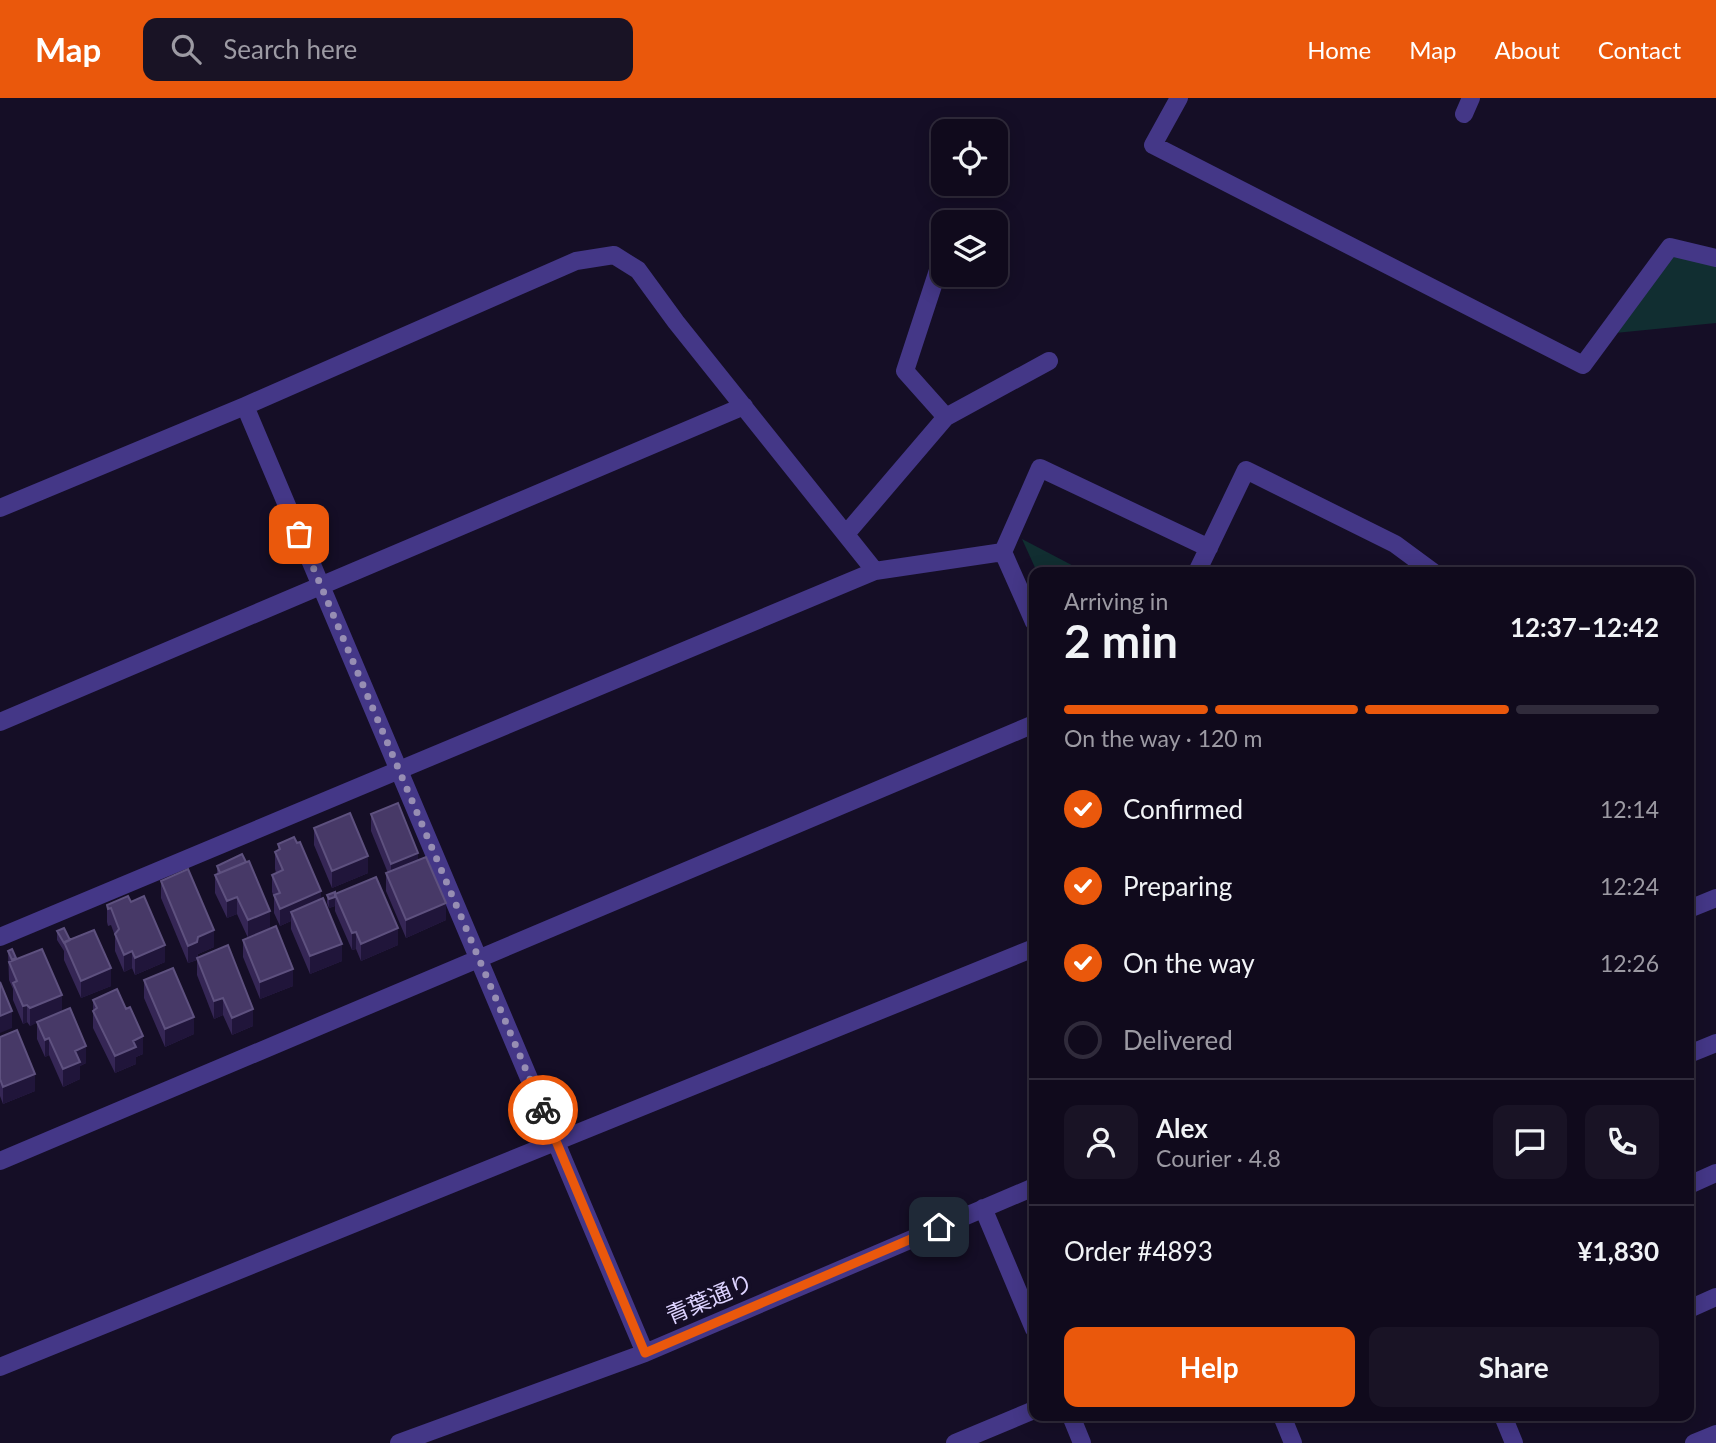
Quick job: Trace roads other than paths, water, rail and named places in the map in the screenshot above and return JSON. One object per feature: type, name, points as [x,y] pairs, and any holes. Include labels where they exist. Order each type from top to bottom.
[{"type":"street","points":[[1179,98],[1153,145],[1583,365],[1670,247],[1716,258]]},
{"type":"street","points":[[0,508],[245,406],[576,261],[614,255],[638,270],[676,322],[875,571]]},
{"type":"street","points":[[933,287],[905,371],[946,417]]},
{"type":"street","points":[[846,534],[946,417],[1049,361]]},
{"type":"street","points":[[245,406],[645,1353]]},
{"type":"street","points":[[0,722],[744,406]]},
{"type":"street","points":[[1029,611],[1003,552],[1040,468],[1209,548]]},
{"type":"street","points":[[1200,567],[1246,470],[1395,544],[1426,567]]},
{"type":"street","points":[[0,937],[875,571],[1003,552]]},
{"type":"street","points":[[0,1161],[1029,726]]},
{"type":"street","points":[[1694,907],[1716,898]]},
{"type":"street","points":[[0,1367],[1029,950]]},
{"type":"street","points":[[1694,1052],[1716,1043]]},
{"type":"street","points":[[1694,1183],[1716,1173]]},
{"type":"street","name":"青葉通り","points":[[398,1443],[425,1438],[645,1353],[1029,1189]]},
{"type":"street","points":[[983,1208],[1029,1317]]},
{"type":"street","points":[[1694,1307],[1716,1297]]},
{"type":"street","points":[[955,1443],[1029,1412]]},
{"type":"street","points":[[1073,1421],[1082,1443]]},
{"type":"street","points":[[1284,1421],[1293,1443]]},
{"type":"street","points":[[1505,1421],[1514,1443]]},
{"type":"street","points":[[1695,1443],[1716,1434]]}]
